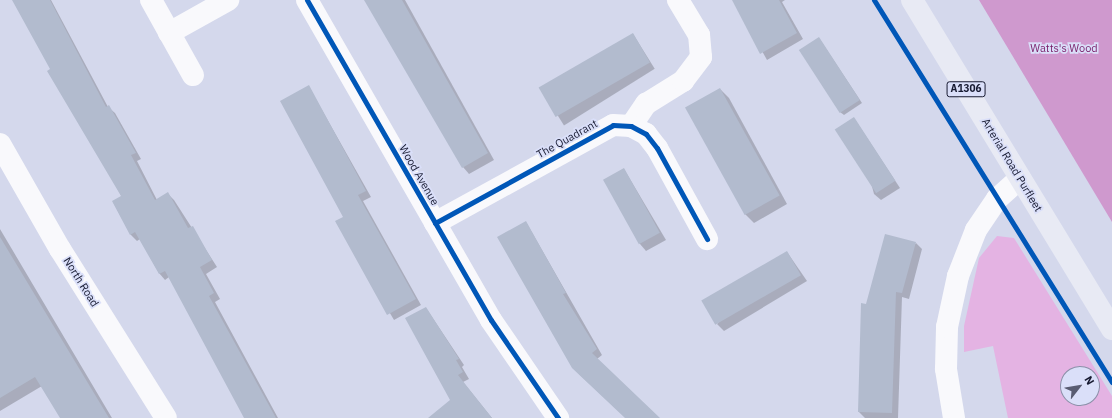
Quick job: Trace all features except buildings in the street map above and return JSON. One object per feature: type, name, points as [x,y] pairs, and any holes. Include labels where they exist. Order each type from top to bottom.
[{"type":"main road","name":"Arterial Road Purfleet","points":[[912,0],[1112,329]]},
{"type":"street","points":[[151,0],[193,75]]},
{"type":"street","points":[[169,33],[228,0]]},
{"type":"street","name":"Wood Avenue","points":[[308,0],[491,320],[558,418]]},
{"type":"street","points":[[678,0],[699,35],[700,57],[683,81],[646,104],[631,126],[646,134],[656,148],[707,239]]},
{"type":"street","name":"The Quadrant","points":[[435,223],[613,125],[631,126]]},
{"type":"street","name":"North Road","points":[[0,144],[60,250],[166,418]]},
{"type":"street","points":[[954,418],[946,369],[947,327],[958,276],[976,230],[997,199],[1020,178]]},
{"type":"shaded area","points":[[997,236],[1014,238],[1093,366],[1060,366],[1060,406],[1100,406],[1100,377],[1112,396],[1112,418],[1008,418],[993,346],[964,352],[964,326],[979,258]]},
{"type":"green space","name":"Watts's Wood","points":[[979,0],[1112,0],[1112,222]]},
{"type":"cycle path","points":[[307,0],[491,320],[558,418]]},
{"type":"cycle path","points":[[874,0],[1112,382]]},
{"type":"cycle path","points":[[435,223],[613,125],[631,126],[646,134],[657,148],[707,239]]}]
